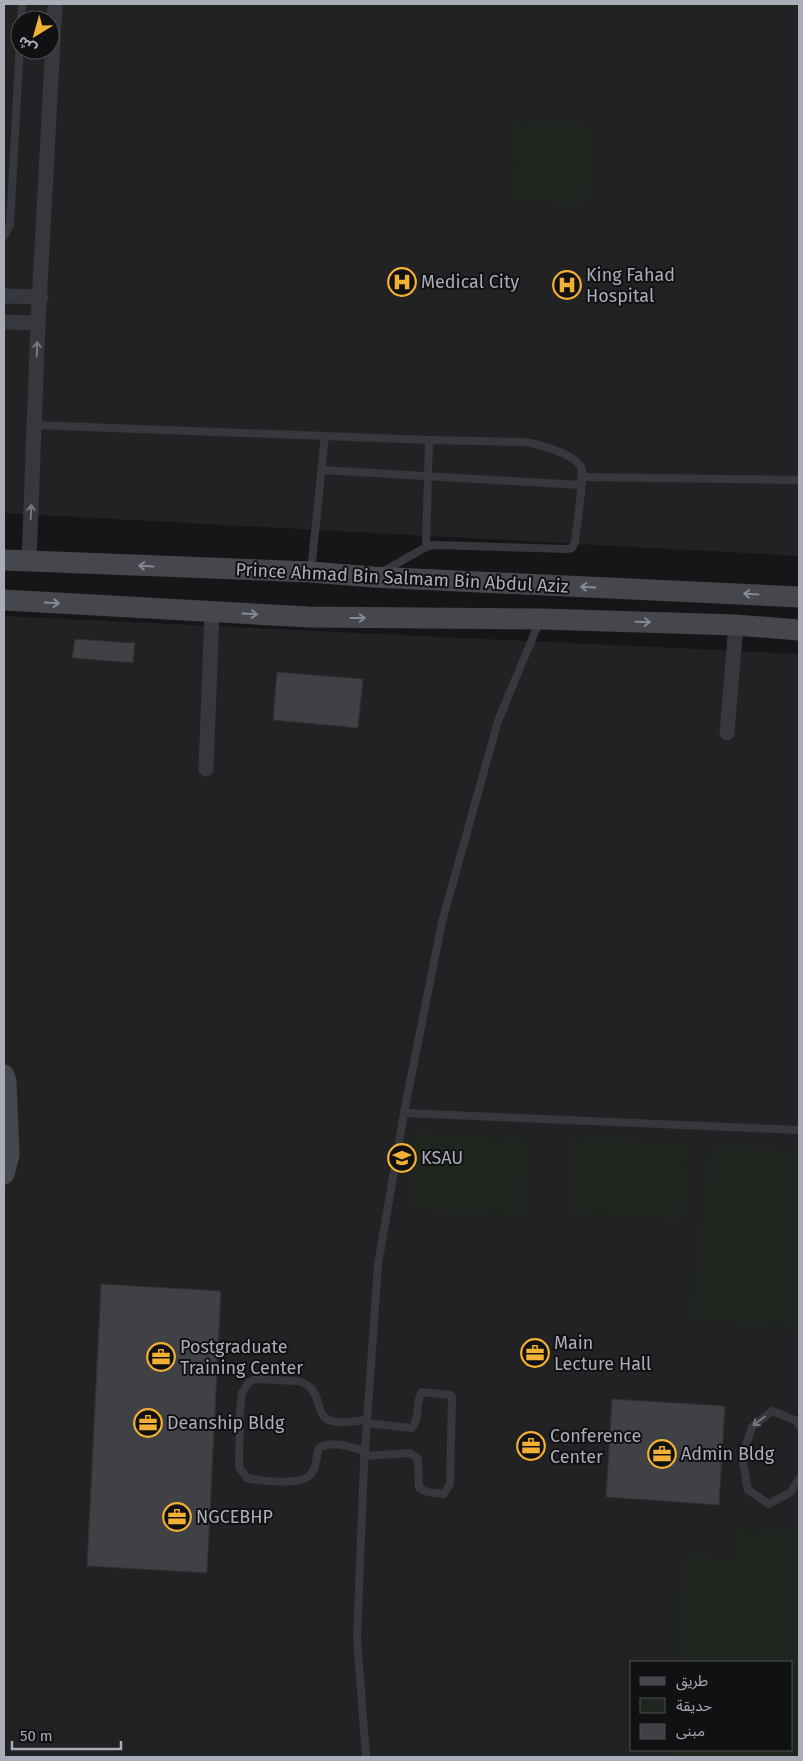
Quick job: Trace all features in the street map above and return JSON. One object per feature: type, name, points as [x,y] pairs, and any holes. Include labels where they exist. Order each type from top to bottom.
[{"type":"main road","name":"Prince Ahmad Bin Salmam Bin Abdul Aziz","points":[[4,560],[311,572],[374,577],[799,596]]},
{"type":"main road","name":"Prince Ahmad Bin Salmam Bin Abdul Aziz","points":[[4,600],[309,617],[541,619],[736,625],[799,630]]},
{"type":"main road","points":[[4,1075],[6,1082],[9,1155],[4,1174]]},
{"type":"street","points":[[29,560],[38,323],[41,297],[55,4]]},
{"type":"street","points":[[4,296],[41,297]]},
{"type":"street","points":[[4,322],[38,323]]},
{"type":"street","points":[[206,769],[212,612]]},
{"type":"street","points":[[728,733],[736,625]]},
{"type":"lane","points":[[4,236],[10,225],[19,60]]},
{"type":"lane","points":[[35,425],[524,442],[540,445],[574,460],[582,470],[575,542],[572,548],[434,545],[426,547],[374,577]]},
{"type":"lane","points":[[311,572],[326,436]]},
{"type":"lane","points":[[426,547],[429,440]]},
{"type":"lane","points":[[322,470],[581,481],[799,480]]},
{"type":"lane","points":[[366,1757],[357,1638],[364,1453],[378,1265],[404,1113],[442,922],[498,721],[541,619]]},
{"type":"lane","points":[[404,1113],[799,1130]]},
{"type":"lane","points":[[255,1379],[298,1381],[311,1387],[316,1394],[321,1410],[329,1420],[334,1422],[367,1422],[412,1428],[416,1422],[419,1398],[422,1392],[451,1395],[450,1484],[444,1494],[423,1491],[419,1488],[418,1459],[410,1453],[364,1453],[334,1443],[326,1444],[319,1448],[314,1472],[310,1477],[293,1481],[264,1481],[247,1478],[239,1467],[241,1400],[245,1388],[249,1382],[255,1379]]},
{"type":"lane","points":[[799,1426],[797,1421],[772,1411],[752,1427],[742,1457],[748,1490],[769,1504],[791,1492],[799,1479]]},
{"type":"shaded area","name":"Medical City","points":[[4,4],[799,4],[799,556],[4,513]]},
{"type":"shaded area","name":"KSAU","points":[[4,616],[799,654],[799,1757],[4,1757]]},
{"type":"green space","points":[[515,121],[592,125],[588,205],[511,201]]},
{"type":"green space","points":[[414,1132],[527,1139],[523,1216],[411,1210]]},
{"type":"green space","points":[[573,1137],[688,1144],[684,1220],[569,1213]]},
{"type":"green space","points":[[711,1146],[799,1150],[799,1335],[790,1328],[690,1319]]},
{"type":"green space","points":[[735,1528],[799,1532],[799,1757],[673,1757],[673,1751],[793,1751],[793,1661],[677,1661],[682,1554],[736,1559]]},
{"type":"building","points":[[75,639],[135,643],[133,663],[72,658]]},
{"type":"building","points":[[277,672],[363,679],[358,728],[273,720]]},
{"type":"building","points":[[101,1284],[221,1291],[207,1573],[87,1566]]},
{"type":"building","points":[[612,1399],[725,1406],[719,1505],[606,1497]]},
{"type":"place","name":"Medical City","points":[[402,282]]},
{"type":"place","name":"King Fahad Hospital","points":[[567,285]]},
{"type":"place","name":"KSAU","points":[[402,1158]]},
{"type":"place","name":"Main Lecture Hall","points":[[535,1353]]},
{"type":"place","name":"Postgraduate Training Center","points":[[161,1357]]},
{"type":"place","name":"Deanship Bldg","points":[[148,1423]]},
{"type":"place","name":"Conference Center","points":[[531,1446]]},
{"type":"place","name":"Admin Bldg","points":[[662,1454]]},
{"type":"place","name":"NGCEBHP","points":[[177,1517]]}]
